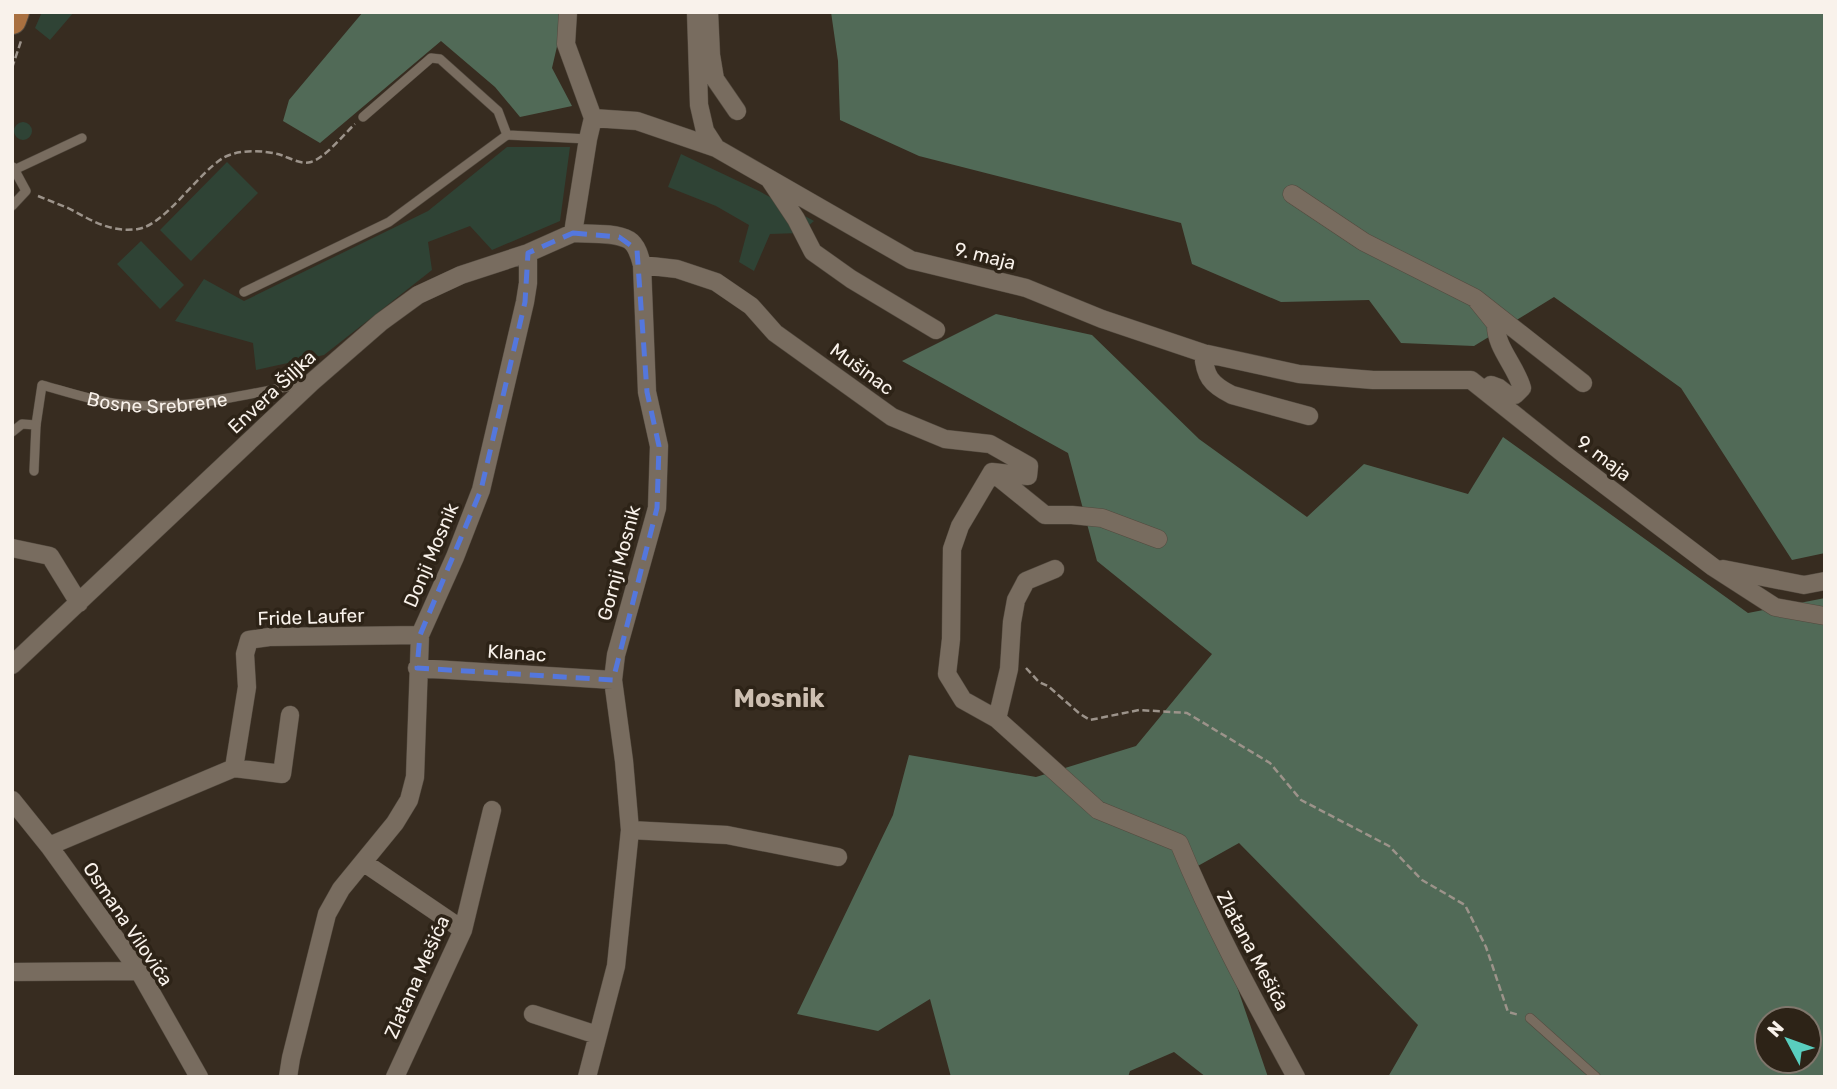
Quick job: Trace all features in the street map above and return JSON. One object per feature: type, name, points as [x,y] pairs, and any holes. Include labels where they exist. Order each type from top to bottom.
[{"type":"main road","points":[[12,20],[15,12]]},
{"type":"street","points":[[569,12],[566,44],[593,118],[573,233],[619,237],[630,241],[637,250],[642,265]]},
{"type":"street","points":[[696,12],[699,105],[705,131],[716,148]]},
{"type":"street","points":[[709,12],[715,79],[737,111]]},
{"type":"street","name":"9. maja","points":[[593,118],[637,121],[716,148],[911,260],[1026,288],[1203,353],[1299,374],[1373,380],[1471,380],[1499,388],[1508,395],[1515,395],[1522,388],[1519,377],[1496,334],[1496,324],[1475,298]]},
{"type":"street","name":"9. maja","points":[[769,177],[813,252],[851,279],[936,330]]},
{"type":"street","name":"9. maja","points":[[1292,194],[1364,243],[1475,298],[1583,383]]},
{"type":"street","name":"Envera Šiljka","points":[[12,665],[312,382],[382,321],[418,295],[461,275],[528,253],[573,233]]},
{"type":"street","name":"Donji Mosnik","points":[[288,1077],[290,1058],[327,915],[341,888],[396,823],[410,800],[415,777],[420,635],[456,558],[481,490],[525,302],[528,253]]},
{"type":"street","name":"Mušinac","points":[[642,265],[677,269],[716,282],[751,306],[775,333],[892,417],[945,439],[990,444],[1029,466],[1028,477],[992,472]]},
{"type":"street","name":"Gornji Mosnik","points":[[587,1077],[616,966],[629,830],[624,761],[613,680],[616,655],[657,508],[659,446],[647,392],[642,265]]},
{"type":"street","points":[[1203,353],[1205,374],[1220,389],[1232,395],[1309,416]]},
{"type":"street","name":"9. maja","points":[[1471,380],[1713,567],[1775,607],[1825,616]]},
{"type":"street","points":[[1055,569],[1026,580],[1016,600],[1010,654],[997,719],[963,700],[947,674],[951,639],[952,549],[960,526],[992,472],[1045,515],[1072,514],[1102,518],[1158,539]]},
{"type":"street","points":[[12,548],[50,556],[79,603]]},
{"type":"street","name":"9. maja","points":[[1713,567],[1804,584],[1825,581]]},
{"type":"street","name":"Fride Laufer","points":[[234,768],[247,687],[245,654],[248,640],[269,637],[420,635]]},
{"type":"street","name":"Klanac","points":[[417,668],[613,680]]},
{"type":"street","points":[[48,846],[234,768],[282,774],[290,715]]},
{"type":"street","name":"Zlatana Mešića","points":[[997,719],[1098,810],[1179,843],[1199,894],[1296,1077]]},
{"type":"street","name":"Osmana Vilovića","points":[[12,800],[139,971],[200,1077]]},
{"type":"street","name":"Zlatana Mešića","points":[[395,1077],[463,930],[492,810]]},
{"type":"street","points":[[629,830],[727,835],[838,857]]},
{"type":"street","points":[[363,862],[463,930]]},
{"type":"street","points":[[12,972],[139,971]]},
{"type":"street","points":[[533,1014],[597,1035]]},
{"type":"lane","points":[[363,117],[431,58],[440,60],[498,111],[507,135]]},
{"type":"lane","points":[[244,292],[389,222],[507,135],[588,139]]},
{"type":"lane","points":[[12,206],[26,191],[14,168],[82,138]]},
{"type":"lane","name":"Bosne Srebrene","points":[[34,471],[36,425],[42,385],[99,401],[133,405],[197,403],[312,382]]},
{"type":"lane","points":[[12,432],[22,424],[36,425]]},
{"type":"lane","points":[[1531,1018],[1596,1077]]},
{"type":"path","points":[[26,191],[108,228],[140,229],[162,216],[199,178],[224,158],[239,153],[260,152],[279,154],[309,163],[321,157],[363,117]]},
{"type":"path","points":[[1010,654],[1039,682],[1048,686],[1090,720],[1139,710],[1187,713],[1270,763],[1301,800],[1389,846],[1422,880],[1465,905],[1486,947],[1508,1012],[1531,1018]]},
{"type":"highlighted area","points":[[573,233],[619,237],[637,250],[647,392],[659,446],[657,508],[613,680],[417,668],[420,635],[481,490],[525,302],[528,253]]},
{"type":"green space","points":[[42,12],[74,12],[50,40],[35,28]]},
{"type":"green space","points":[[363,12],[565,12],[552,68],[572,106],[520,117],[495,87],[441,41],[320,143],[283,121],[289,100]]},
{"type":"green space","points":[[831,12],[1825,12],[1825,553],[1792,560],[1681,388],[1554,297],[1474,346],[1401,343],[1369,300],[1281,302],[1192,264],[1181,223],[919,156],[840,120],[838,61]]},
{"type":"green space","points":[[23,122],[29,125],[32,131],[29,137],[23,140],[17,137],[14,131],[17,125]]},
{"type":"green space","points":[[507,147],[570,147],[560,221],[492,250],[470,226],[428,242],[432,270],[324,355],[256,370],[253,343],[175,321],[204,279],[244,301],[428,211]]},
{"type":"green space","points":[[681,154],[814,221],[800,233],[770,234],[754,271],[739,262],[749,225],[716,206],[668,187]]},
{"type":"green space","points":[[227,162],[258,193],[191,261],[160,230]]},
{"type":"green space","points":[[141,241],[184,285],[160,309],[117,264]]},
{"type":"green space","points":[[996,314],[1092,335],[1199,439],[1307,517],[1364,464],[1468,494],[1503,437],[1748,613],[1825,598],[1825,1077],[1388,1077],[1418,1025],[1239,843],[1196,867],[1268,1077],[1206,1077],[1174,1052],[1130,1071],[1128,1077],[951,1077],[930,999],[878,1031],[797,1014],[893,815],[909,755],[1036,777],[1136,746],[1212,654],[1097,561],[1068,453],[902,361]]},
{"type":"district","name":"Mosnik","points":[[779,698]]}]
